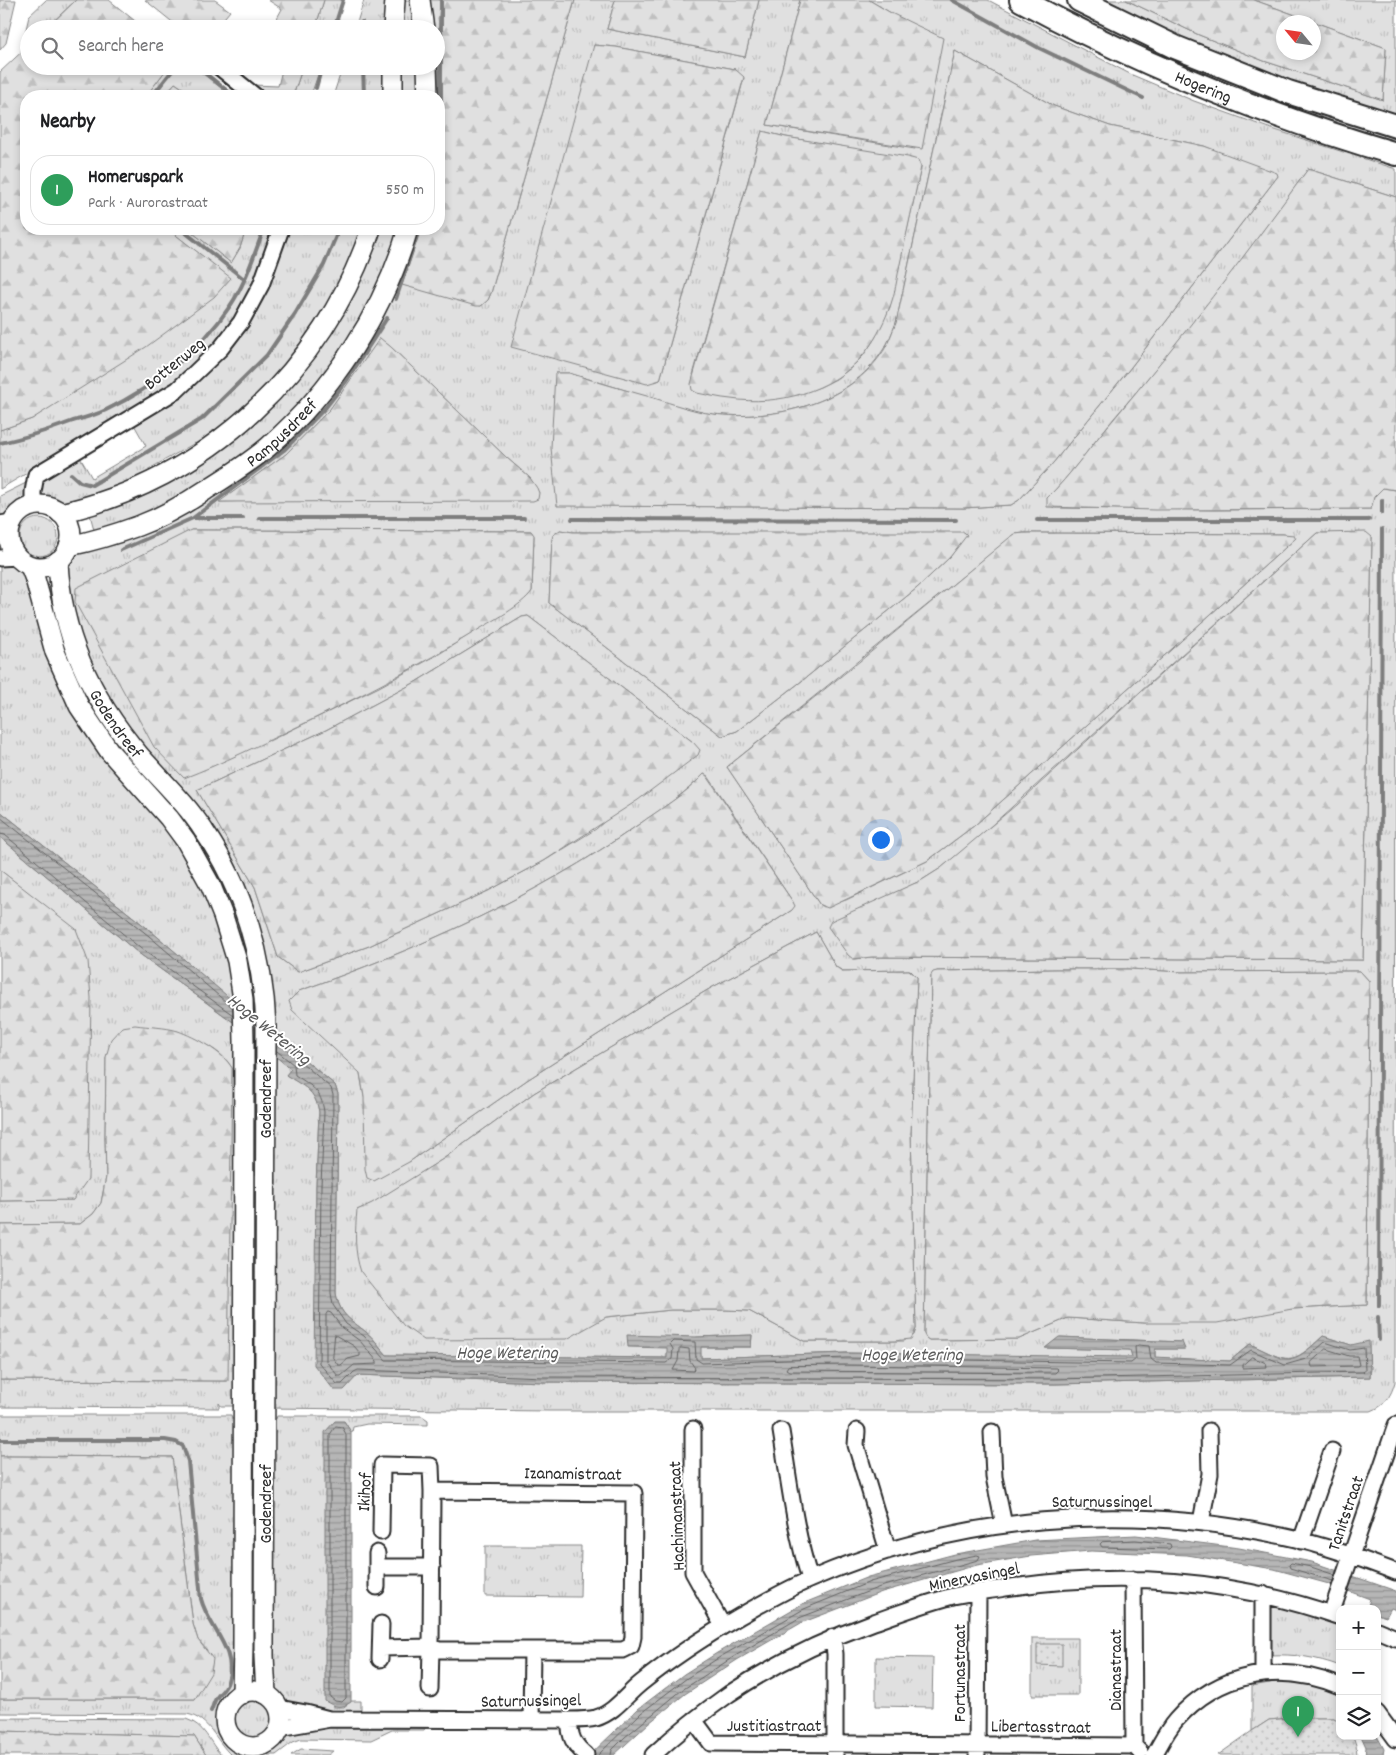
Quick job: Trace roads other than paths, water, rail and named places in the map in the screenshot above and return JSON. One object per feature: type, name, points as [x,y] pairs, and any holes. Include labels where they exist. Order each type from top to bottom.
[{"type":"highway","name":"Hogering","points":[[1021,0],[1120,50],[1202,86],[1317,130],[1396,154]]},
{"type":"highway","name":"Hogering","points":[[1079,0],[1175,47],[1288,92],[1396,126]]},
{"type":"main road","points":[[394,20],[395,0]]},
{"type":"main road","points":[[420,0],[423,20]]},
{"type":"main road","points":[[393,75],[393,90]]},
{"type":"main road","points":[[427,75],[428,90]]},
{"type":"main road","name":"Pampusdreef","points":[[60,513],[87,507],[155,480],[212,446],[264,403],[312,346],[330,319],[346,291],[369,235]]},
{"type":"main road","name":"Pampusdreef","points":[[64,554],[95,540],[140,525],[185,503],[234,473],[281,434],[332,378],[358,340],[378,304],[406,235]]},
{"type":"main road","points":[[33,506],[52,508],[60,513],[68,523],[71,534],[64,554],[49,566],[40,568],[16,560],[9,540],[10,531],[6,523],[33,506]]},
{"type":"main road","name":"Godendreef","points":[[64,554],[59,588],[75,646],[97,695],[124,736],[188,808],[216,849],[244,910],[260,965],[266,1027],[264,1656],[266,1694]]},
{"type":"main road","name":"Godendreef","points":[[16,560],[35,579],[55,652],[79,706],[117,761],[175,826],[195,856],[211,886],[226,923],[237,961],[244,1009],[242,1694]]},
{"type":"main road","points":[[254,1691],[266,1694],[274,1700],[279,1708],[280,1728],[265,1749],[256,1747],[242,1750],[230,1734],[226,1719],[230,1704],[242,1694],[254,1691]]},
{"type":"street","points":[[229,75],[248,90]]},
{"type":"street","name":"Botterweg","points":[[33,506],[32,492],[36,475],[177,390],[222,348],[241,322],[261,285],[279,235]]},
{"type":"street","name":"Tanitstraat","points":[[1335,1611],[1348,1560],[1396,1425]]},
{"type":"street","name":"Hachimanstraat","points":[[693,1429],[693,1572],[723,1626]]},
{"type":"street","points":[[857,1430],[856,1445],[888,1551]]},
{"type":"street","points":[[780,1431],[796,1521],[810,1579]]},
{"type":"street","points":[[1201,1522],[1210,1474],[1209,1431]]},
{"type":"street","points":[[992,1432],[994,1477],[1004,1526]]},
{"type":"street","points":[[1302,1541],[1332,1451]]},
{"type":"street","name":"Ikihof","points":[[381,1532],[382,1465],[431,1466],[432,1491]]},
{"type":"street","points":[[430,1689],[432,1491]]},
{"type":"street","name":"Izanamistraat","points":[[381,1624],[381,1653],[431,1647],[439,1650],[623,1650],[631,1646],[633,1637],[634,1493],[432,1491]]},
{"type":"street","name":"Saturnussingel","points":[[280,1728],[330,1719],[569,1720],[597,1718],[613,1708],[678,1654],[765,1602],[810,1579],[888,1551],[963,1533],[1029,1521],[1085,1517],[1134,1517],[1201,1522],[1302,1541],[1348,1560],[1396,1572]]},
{"type":"street","points":[[376,1587],[377,1560],[432,1567]]},
{"type":"street","name":"Minervasingel","points":[[653,1755],[694,1720],[730,1693],[780,1663],[833,1637],[912,1608],[953,1596],[1029,1584],[1090,1579],[1133,1579],[1180,1581],[1230,1588],[1335,1611]]},
{"type":"street","name":"Dianastraat","points":[[1133,1579],[1140,1750]]},
{"type":"street","name":"Fortunastraat","points":[[977,1749],[978,1592]]},
{"type":"street","points":[[1262,1594],[1263,1673]]},
{"type":"street","points":[[1381,1632],[1396,1638]]},
{"type":"street","points":[[833,1637],[835,1654],[836,1750]]},
{"type":"street","points":[[531,1720],[532,1650]]},
{"type":"street","points":[[1154,1755],[1176,1720],[1202,1696],[1217,1688],[1263,1673],[1292,1673],[1311,1676],[1336,1685]]},
{"type":"street","name":"Saturnussingel","points":[[279,1708],[330,1719]]},
{"type":"street","points":[[1381,1718],[1396,1739]]},
{"type":"street","points":[[569,1720],[570,1734],[575,1745],[584,1753]]},
{"type":"street","name":"Justitiastraat","points":[[694,1720],[711,1743],[836,1750]]},
{"type":"street","name":"Libertasstraat","points":[[836,1750],[1140,1750]]},
{"type":"water","points":[[0,811],[152,932],[273,1035],[279,1035],[288,1046],[335,1085],[338,1094],[336,1293],[340,1307],[346,1316],[369,1334],[387,1355],[667,1358],[667,1348],[628,1347],[627,1335],[697,1337],[752,1335],[751,1347],[701,1347],[701,1358],[846,1353],[1132,1357],[1130,1350],[1045,1348],[1059,1337],[1182,1342],[1185,1349],[1155,1349],[1155,1357],[1230,1361],[1250,1344],[1273,1355],[1289,1359],[1303,1353],[1323,1336],[1351,1345],[1369,1341],[1370,1377],[1055,1384],[543,1382],[358,1375],[344,1390],[334,1390],[314,1365],[316,1186],[319,1112],[315,1098],[308,1089],[286,1075],[291,1069],[240,1027],[137,952],[0,837]]},
{"type":"water","points":[[335,1421],[344,1421],[351,1432],[351,1702],[341,1706],[335,1706],[325,1701],[325,1432]]},
{"type":"water","points":[[1136,1535],[1239,1548],[1312,1562],[1396,1591],[1396,1610],[1391,1608],[1386,1617],[1381,1615],[1381,1605],[1368,1605],[1370,1599],[1329,1584],[1274,1569],[1187,1555],[1091,1551],[1031,1556],[977,1565],[882,1592],[801,1623],[737,1660],[685,1694],[614,1755],[590,1755],[638,1709],[684,1674],[802,1604],[868,1577],[955,1554],[1035,1540]]},
{"type":"water","points":[[1363,1740],[1379,1740],[1384,1749],[1383,1755],[1365,1755],[1366,1747]]},
{"type":"waterway","points":[[337,20],[343,0]]},
{"type":"waterway","points":[[441,0],[441,20]]},
{"type":"waterway","points":[[952,0],[1039,48],[1143,98]]},
{"type":"waterway","points":[[157,90],[169,75]]},
{"type":"waterway","points":[[207,75],[226,90]]},
{"type":"waterway","points":[[316,88],[320,75]]},
{"type":"waterway","points":[[363,75],[364,90]]},
{"type":"waterway","points":[[441,75],[441,90]]},
{"type":"waterway","points":[[189,235],[244,279]]},
{"type":"waterway","points":[[0,443],[37,434],[102,412],[124,401],[159,379],[205,338],[230,306],[245,278],[262,235]]},
{"type":"waterway","points":[[71,474],[80,482],[92,485],[202,419],[267,355],[295,314],[324,265],[336,235]]},
{"type":"waterway","points":[[396,299],[417,235]]},
{"type":"waterway","points":[[121,550],[193,518],[284,450],[326,407],[347,380],[387,318]]},
{"type":"waterway","points":[[1382,500],[1382,513]]},
{"type":"waterway","points":[[193,518],[243,518]]},
{"type":"waterway","points":[[259,518],[524,518]]},
{"type":"waterway","points":[[572,519],[956,520]]},
{"type":"waterway","points":[[1037,520],[1369,520]]},
{"type":"waterway","points":[[1379,1306],[1382,529]]},
{"type":"waterway","points":[[1378,1317],[1379,1340]]},
{"type":"waterway","points":[[0,1440],[165,1440],[176,1442],[183,1446],[188,1461],[201,1599],[226,1649],[229,1659],[230,1670],[227,1683],[216,1699],[211,1711]]},
{"type":"place","name":"Homeruspark","points":[[1298,1737]]},
{"type":"water label","name":"Hoge Wetering","points":[[270,1028]]},
{"type":"water label","name":"Hoge Wetering","points":[[507,1351]]},
{"type":"water label","name":"Hoge Wetering","points":[[912,1353]]}]
